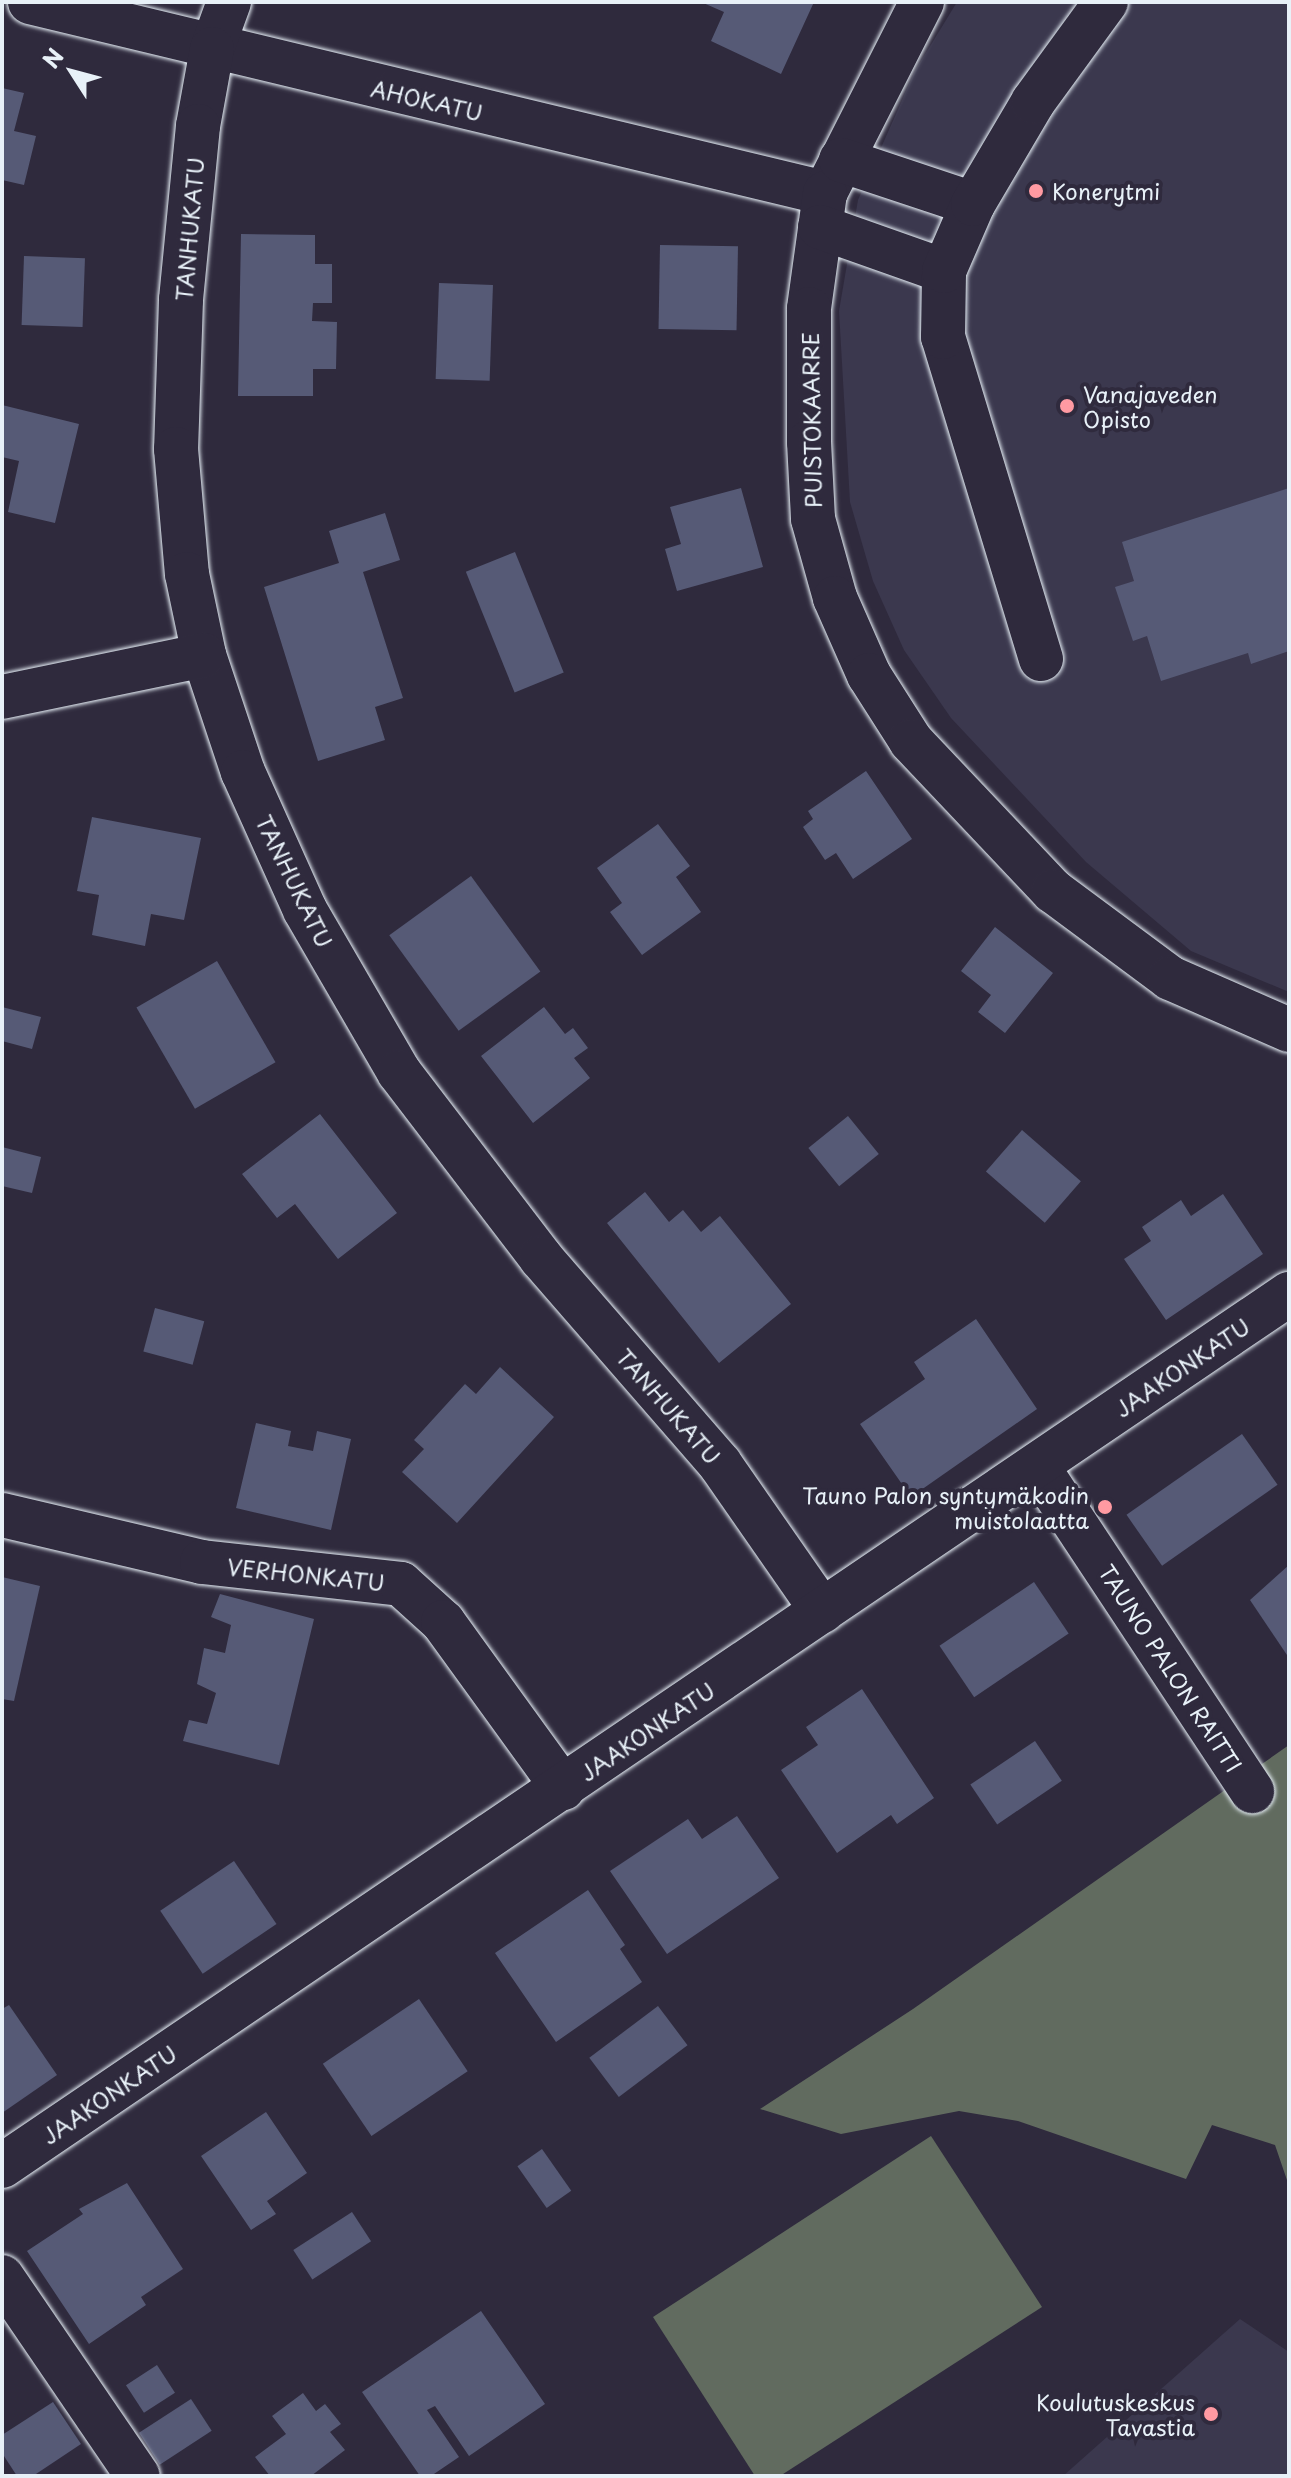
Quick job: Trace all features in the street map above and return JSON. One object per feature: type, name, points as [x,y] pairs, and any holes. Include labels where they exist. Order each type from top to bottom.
[{"type":"street","name":"AHOKATU","points":[[30,2],[212,49],[829,193]]},
{"type":"street","name":"TANHUKATU","points":[[229,2],[212,49],[198,126],[181,300],[176,449],[187,574],[204,655],[243,772],[305,910],[399,1072],[541,1258],[720,1464],[822,1611]]},
{"type":"street","name":"PUISTOKAARRE","points":[[922,2],[829,193],[809,309],[813,519],[835,598],[869,675],[911,741],[1053,891],[1170,978],[1289,1030]]},
{"type":"street","points":[[1041,659],[943,337],[944,271],[973,204],[1033,102],[1106,2]]},
{"type":"street","points":[[829,193],[973,204]]},
{"type":"street","points":[[829,193],[944,271]]},
{"type":"street","points":[[2,697],[204,655]]},
{"type":"street","name":"JAAKONKATU","points":[[2,2166],[1289,1294]]},
{"type":"street","name":"TAUNO PALON RAITTI","points":[[1037,1466],[1252,1791]]},
{"type":"street","name":"VERHONKATU","points":[[2,1515],[202,1562],[401,1584],[443,1622],[563,1788]]},
{"type":"street","points":[[2,2277],[138,2476]]},
{"type":"shaded area","name":"Vanajaveden Opisto","points":[[957,2],[1289,2],[1289,992],[1191,951],[1086,862],[951,718],[904,650],[873,581],[850,502],[839,311],[858,200],[915,71]]},
{"type":"shaded area","name":"Koulutuskeskus Tavastia","points":[[1240,2319],[1289,2352],[1289,2476],[1063,2476]]},
{"type":"green space","points":[[1289,1745],[1289,2186],[1275,2145],[1212,2125],[1186,2179],[1018,2121],[959,2111],[841,2134],[760,2109],[913,2009]]},
{"type":"green space","points":[[931,2136],[1042,2307],[780,2476],[755,2476],[653,2317]]},
{"type":"building","points":[[701,2],[814,2],[781,74],[711,41],[724,12]]},
{"type":"building","points":[[2,88],[24,93],[14,131],[36,136],[24,185],[2,180]]},
{"type":"building","points":[[241,234],[315,235],[315,264],[332,264],[332,303],[313,303],[312,321],[337,322],[336,369],[313,369],[313,396],[238,396]]},
{"type":"building","points":[[660,245],[738,246],[737,330],[659,329]]},
{"type":"building","points":[[24,256],[85,258],[83,327],[22,325]]},
{"type":"building","points":[[439,283],[493,285],[490,381],[436,379]]},
{"type":"building","points":[[2,405],[79,424],[55,523],[8,512],[19,461],[2,457]]},
{"type":"building","points":[[741,488],[763,567],[677,591],[665,549],[681,544],[670,507]]},
{"type":"building","points":[[1289,488],[1289,651],[1251,664],[1248,653],[1161,681],[1147,636],[1133,641],[1115,587],[1134,581],[1122,542]]},
{"type":"building","points":[[385,513],[400,560],[363,572],[403,698],[375,707],[385,740],[318,761],[264,587],[339,563],[329,531]]},
{"type":"building","points":[[515,552],[564,673],[515,692],[466,572]]},
{"type":"building","points":[[866,771],[912,839],[853,879],[836,853],[825,860],[803,827],[813,819],[808,811]]},
{"type":"building","points":[[92,817],[201,838],[184,920],[151,914],[145,946],[92,935],[99,895],[77,891]]},
{"type":"building","points":[[658,824],[690,866],[676,877],[701,912],[642,955],[610,912],[622,903],[597,868]]},
{"type":"building","points":[[471,876],[540,971],[459,1031],[389,935]]},
{"type":"building","points":[[995,927],[1053,973],[1005,1033],[978,1012],[991,995],[961,971]]},
{"type":"building","points":[[217,961],[276,1062],[195,1109],[136,1008]]},
{"type":"building","points":[[2,1007],[41,1017],[32,1049],[2,1041]]},
{"type":"building","points":[[544,1007],[565,1034],[573,1028],[588,1048],[574,1058],[590,1078],[533,1123],[481,1056]]},
{"type":"building","points":[[320,1114],[397,1213],[338,1259],[295,1204],[277,1218],[242,1174]]},
{"type":"building","points":[[848,1116],[879,1154],[839,1186],[808,1148]]},
{"type":"building","points":[[1022,1130],[1081,1181],[1045,1223],[986,1172]]},
{"type":"building","points":[[2,1147],[41,1157],[32,1193],[2,1186]]},
{"type":"building","points":[[645,1192],[669,1222],[683,1210],[701,1232],[720,1216],[791,1304],[719,1363],[607,1223]]},
{"type":"building","points":[[1223,1194],[1263,1254],[1166,1320],[1124,1259],[1151,1241],[1142,1227],[1181,1200],[1191,1216]]},
{"type":"building","points":[[155,1308],[204,1321],[193,1365],[143,1351]]},
{"type":"building","points":[[976,1319],[1037,1409],[911,1497],[860,1424],[925,1379],[914,1362]]},
{"type":"building","points":[[500,1367],[554,1417],[457,1523],[402,1472],[424,1449],[414,1440],[465,1384],[476,1394]]},
{"type":"building","points":[[256,1423],[291,1431],[288,1446],[313,1451],[317,1431],[351,1439],[331,1530],[236,1508]]},
{"type":"building","points":[[1242,1434],[1278,1485],[1162,1566],[1126,1515]]},
{"type":"building","points":[[1289,1565],[1289,1658],[1250,1600]]},
{"type":"building","points":[[2,1577],[40,1586],[14,1701],[2,1699]]},
{"type":"building","points":[[1034,1582],[1069,1633],[974,1697],[939,1646]]},
{"type":"building","points":[[220,1594],[314,1619],[279,1765],[183,1741],[189,1720],[207,1724],[216,1693],[197,1684],[204,1648],[225,1653],[231,1625],[211,1617]]},
{"type":"building","points":[[862,1689],[934,1798],[897,1824],[891,1815],[837,1853],[781,1770],[818,1745],[806,1727]]},
{"type":"building","points":[[1035,1741],[1062,1781],[997,1824],[970,1785]]},
{"type":"building","points":[[737,1816],[779,1878],[667,1954],[610,1871],[688,1819],[702,1839]]},
{"type":"building","points":[[234,1861],[276,1924],[203,1974],[160,1911]]},
{"type":"building","points":[[588,1890],[625,1945],[620,1949],[642,1982],[556,2042],[495,1953]]},
{"type":"building","points":[[419,1999],[468,2071],[371,2136],[323,2064]]},
{"type":"building","points":[[9,2005],[57,2075],[2,2113],[2,2009]]},
{"type":"building","points":[[658,2006],[687,2045],[619,2097],[589,2058]]},
{"type":"building","points":[[266,2112],[307,2173],[267,2201],[276,2214],[251,2230],[201,2156]]},
{"type":"building","points":[[542,2149],[571,2191],[547,2208],[517,2166]]},
{"type":"building","points":[[127,2183],[183,2269],[141,2297],[146,2305],[89,2344],[27,2251],[83,2214],[79,2209]]},
{"type":"building","points":[[352,2212],[371,2241],[312,2279],[293,2250]]},
{"type":"building","points":[[481,2311],[545,2404],[469,2456],[435,2406],[427,2410],[459,2457],[431,2476],[420,2476],[362,2392]]},
{"type":"building","points":[[157,2365],[175,2393],[144,2413],[126,2385]]},
{"type":"building","points":[[303,2393],[316,2411],[325,2404],[341,2424],[330,2432],[345,2450],[311,2476],[270,2476],[255,2457],[286,2434],[272,2416]]},
{"type":"building","points":[[191,2399],[212,2431],[160,2465],[139,2433]]},
{"type":"building","points":[[53,2402],[81,2444],[33,2476],[17,2476],[2,2453],[2,2435]]},
{"type":"place","name":"Konerytmi","points":[[1036,191]]},
{"type":"place","name":"Vanajaveden Opisto","points":[[1067,406]]},
{"type":"place","name":"Tauno Palon syntymäkodin muistolaatta","points":[[1105,1507]]},
{"type":"place","name":"Koulutuskeskus Tavastia","points":[[1211,2414]]}]
